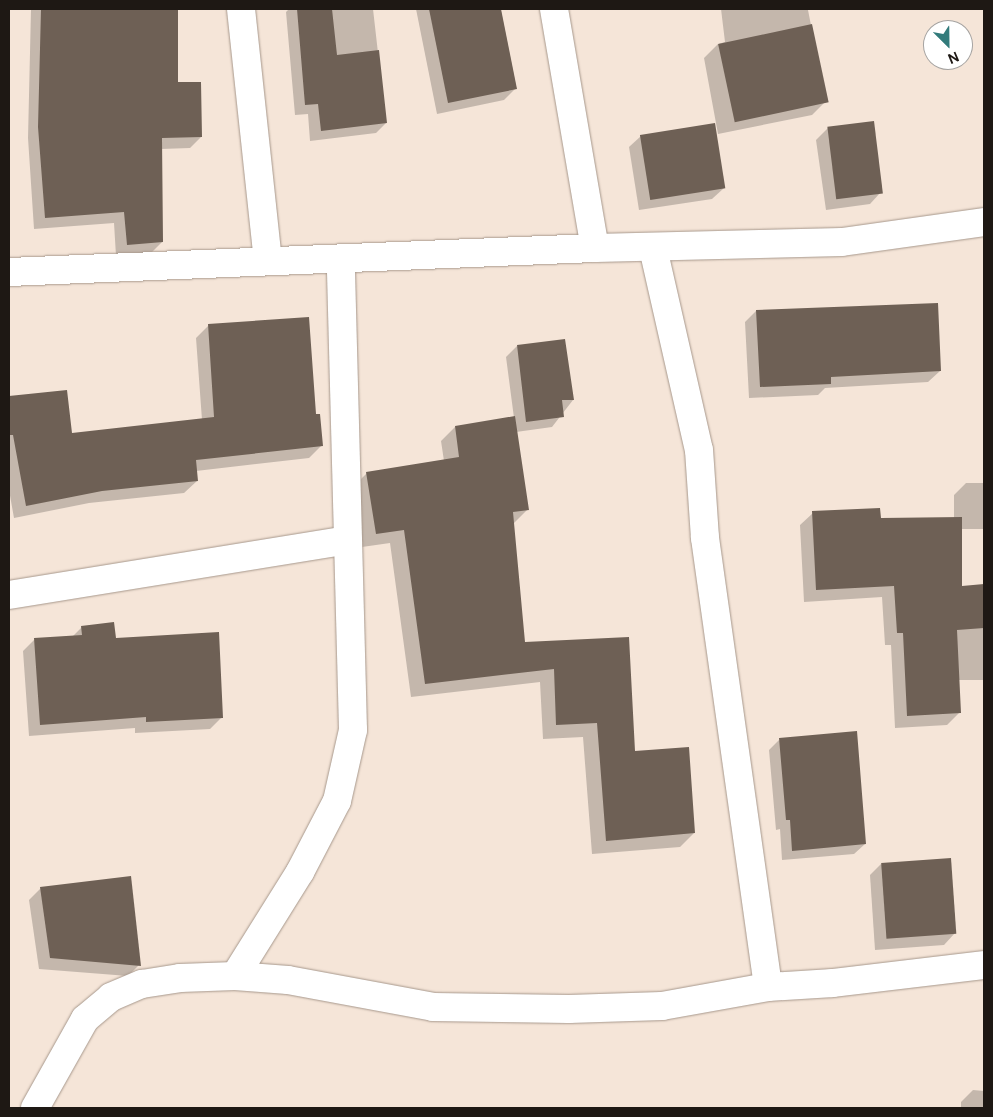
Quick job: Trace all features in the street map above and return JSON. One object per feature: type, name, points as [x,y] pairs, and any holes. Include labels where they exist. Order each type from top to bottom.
[{"type":"street","points":[[242,9],[268,262]]},
{"type":"street","points":[[554,9],[595,248]]},
{"type":"street","points":[[9,272],[595,248],[842,242],[984,222]]},
{"type":"street","points":[[653,248],[699,450],[705,538],[768,987]]},
{"type":"street","points":[[235,976],[300,872],[337,801],[353,730],[341,258]]},
{"type":"street","points":[[9,595],[348,540]]},
{"type":"street","points":[[36,1108],[85,1020],[110,997],[142,984],[235,976],[288,980],[433,1008],[662,1006],[768,987],[833,983],[984,965]]},
{"type":"building","points":[[41,9],[178,9],[178,82],[201,82],[202,137],[162,138],[163,242],[127,245],[124,212],[45,218],[38,127]]},
{"type":"building","points":[[297,9],[332,9],[337,55],[379,50],[387,123],[321,131],[318,104],[305,105]]},
{"type":"building","points":[[429,9],[501,9],[517,89],[448,103]]},
{"type":"building","points":[[812,24],[829,102],[735,122],[718,44]]},
{"type":"building","points":[[874,121],[883,193],[836,199],[827,127]]},
{"type":"building","points":[[715,123],[725,188],[650,200],[640,135]]},
{"type":"building","points":[[938,303],[941,371],[831,377],[831,384],[760,387],[756,310]]},
{"type":"building","points":[[309,317],[316,414],[320,414],[323,446],[196,460],[198,481],[102,491],[26,506],[13,435],[9,435],[9,396],[67,390],[72,433],[214,417],[208,324]]},
{"type":"building","points":[[565,339],[574,400],[562,400],[564,417],[526,422],[517,345]]},
{"type":"building","points":[[515,416],[529,510],[513,512],[525,642],[629,637],[635,751],[689,747],[695,833],[606,841],[597,723],[556,725],[554,669],[425,684],[404,530],[376,534],[366,472],[459,457],[455,426]]},
{"type":"building","points":[[880,508],[881,518],[962,517],[962,586],[984,584],[984,628],[957,630],[961,713],[907,716],[903,633],[897,633],[894,586],[816,590],[812,511]]},
{"type":"building","points":[[114,622],[116,638],[219,632],[223,718],[146,722],[146,717],[40,725],[34,638],[82,635],[81,626]]},
{"type":"building","points":[[857,731],[866,844],[792,851],[790,820],[786,820],[779,738]]},
{"type":"building","points":[[951,858],[956,934],[886,939],[881,863]]},
{"type":"building","points":[[131,876],[141,966],[50,958],[40,887]]}]
